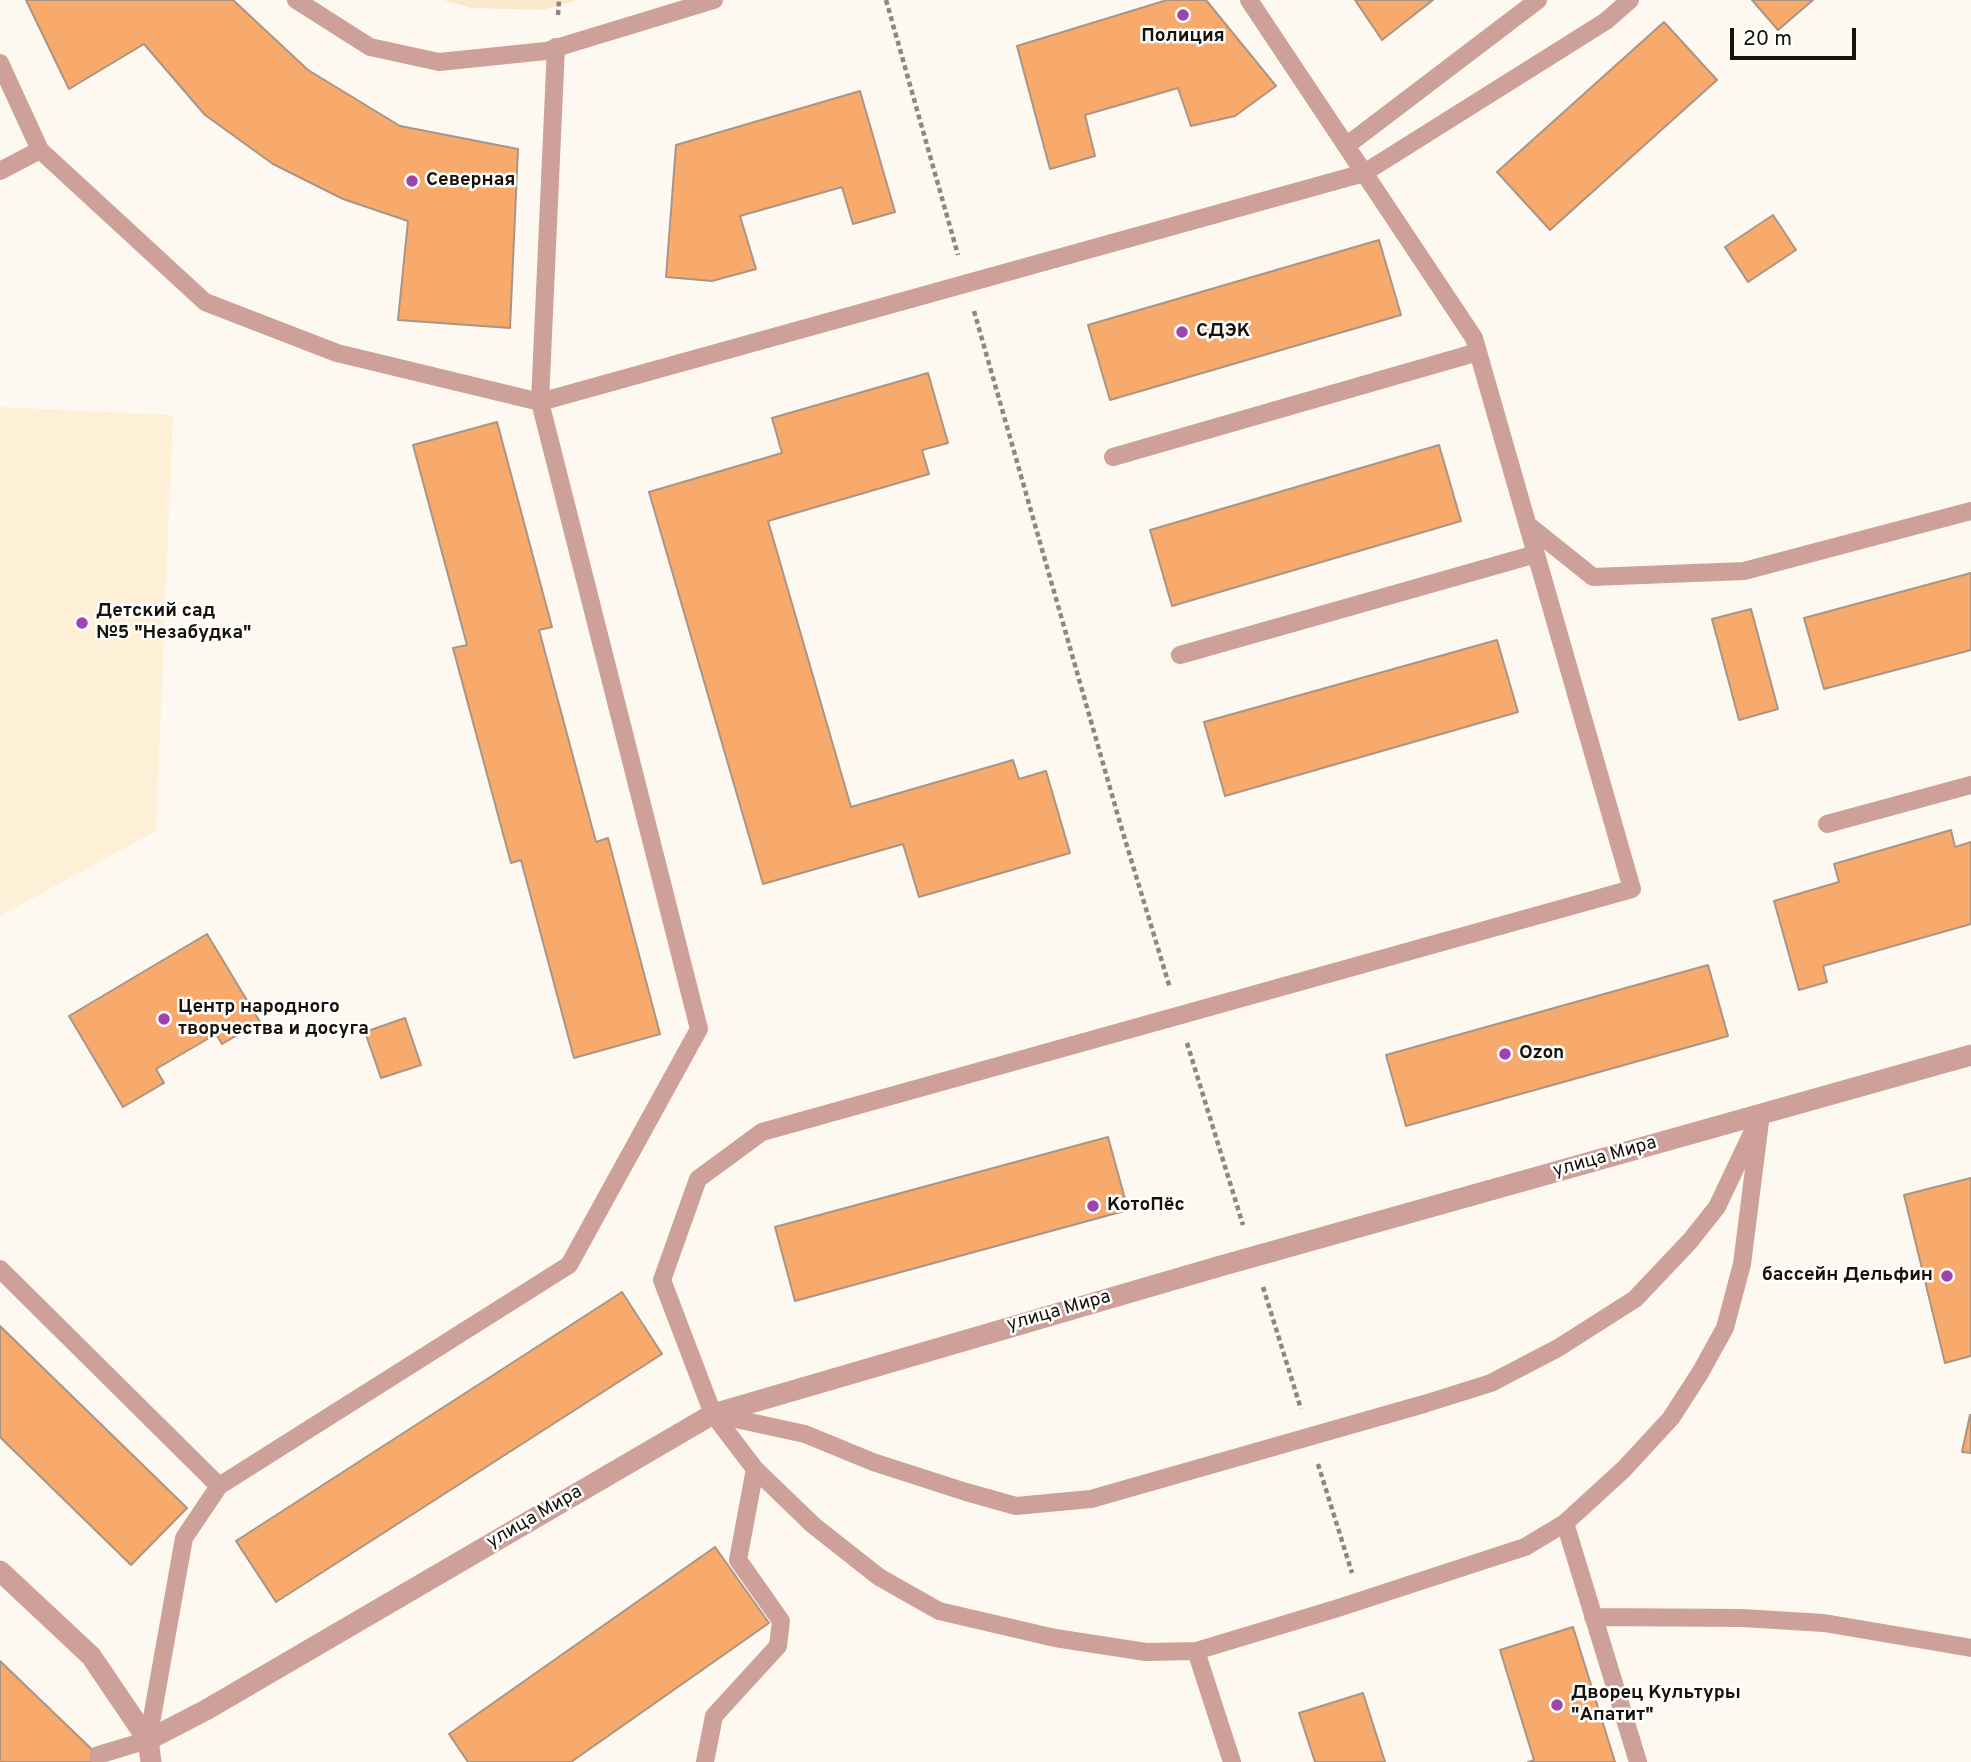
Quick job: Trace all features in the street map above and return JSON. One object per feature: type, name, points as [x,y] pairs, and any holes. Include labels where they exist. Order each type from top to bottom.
[{"type":"street","name":"улица Мира","points":[[148,1740],[206,1710],[713,1414],[1253,1256],[1971,1055]]},
{"type":"street","points":[[0,1571],[91,1656],[148,1740],[151,1762]]},
{"type":"lane","points":[[296,0],[370,47],[439,62],[547,51],[714,0]]},
{"type":"lane","points":[[1249,0],[1474,338],[1632,888],[762,1132],[698,1179],[662,1280],[713,1414],[755,1469],[813,1525],[879,1577],[939,1611],[1055,1638],[1146,1652],[1196,1651],[1525,1548],[1565,1523],[1624,1469],[1671,1418],[1700,1373],[1724,1328],[1742,1264],[1761,1115]]},
{"type":"lane","points":[[1346,146],[1538,0]]},
{"type":"lane","points":[[0,62],[40,150],[205,302],[337,354],[540,402],[1364,173],[1606,21],[1630,0]]},
{"type":"lane","points":[[98,1755],[148,1740],[184,1538],[219,1486],[569,1265],[699,1029],[540,402],[556,47]]},
{"type":"lane","points":[[0,171],[40,150]]},
{"type":"lane","points":[[1113,457],[1478,352]]},
{"type":"lane","points":[[1528,525],[1593,577],[1744,570],[1971,511]]},
{"type":"lane","points":[[1180,655],[1536,554]]},
{"type":"lane","points":[[1827,824],[1971,785]]},
{"type":"lane","points":[[713,1414],[805,1434],[873,1462],[1016,1506],[1091,1499],[1309,1437],[1491,1382],[1559,1348],[1636,1299],[1690,1241],[1717,1207],[1761,1115]]},
{"type":"lane","points":[[0,1269],[219,1486]]},
{"type":"lane","points":[[705,1762],[714,1716],[778,1646],[781,1621],[738,1560],[755,1469]]},
{"type":"lane","points":[[1565,1523],[1638,1762]]},
{"type":"lane","points":[[1593,1617],[1742,1618],[1824,1623],[1971,1648]]},
{"type":"lane","points":[[1196,1651],[1232,1762]]},
{"type":"path","points":[[886,0],[1120,823],[1360,1601]]},
{"type":"shaded area","points":[[443,0],[578,0],[542,10],[472,8]]},
{"type":"shaded area","name":"Детский сад №5 \"Незабудка\"","points":[[0,407],[173,415],[156,831],[0,916]]},
{"type":"building","name":"Северная","points":[[26,0],[233,0],[308,70],[400,126],[518,149],[510,328],[398,320],[408,221],[343,199],[273,164],[205,115],[144,44],[69,89]]},
{"type":"building","points":[[1167,0],[1206,0],[1276,86],[1235,116],[1191,126],[1178,88],[1085,115],[1095,156],[1050,169],[1017,46]]},
{"type":"building","points":[[1355,0],[1433,0],[1382,40]]},
{"type":"building","points":[[1752,0],[1813,0],[1778,30]]},
{"type":"building","points":[[1664,22],[1717,80],[1550,230],[1497,172]]},
{"type":"building","points":[[860,91],[895,212],[853,224],[842,187],[740,216],[756,269],[712,281],[666,277],[676,145]]},
{"type":"building","points":[[1773,215],[1796,250],[1748,282],[1725,247]]},
{"type":"building","points":[[1379,240],[1401,315],[1110,400],[1088,325]]},
{"type":"building","points":[[928,373],[948,443],[922,450],[929,474],[768,521],[851,807],[1013,760],[1019,779],[1046,771],[1070,853],[919,897],[903,844],[763,884],[649,492],[782,453],[772,418]]},
{"type":"building","points":[[497,422],[552,627],[539,630],[596,842],[608,838],[660,1034],[574,1058],[521,860],[511,863],[453,648],[467,645],[413,445]]},
{"type":"building","points":[[1439,445],[1461,521],[1172,606],[1150,530]]},
{"type":"building","points":[[1971,573],[1971,650],[1824,689],[1804,618]]},
{"type":"building","points":[[1751,609],[1778,709],[1739,720],[1712,619]]},
{"type":"building","points":[[1497,640],[1518,712],[1225,796],[1204,722]]},
{"type":"building","points":[[1951,830],[1955,847],[1971,842],[1971,924],[1823,966],[1827,982],[1799,990],[1774,901],[1839,882],[1834,864]]},
{"type":"building","name":"Центр народного творчества и досуга","points":[[207,934],[260,1022],[222,1044],[216,1034],[156,1069],[164,1083],[123,1107],[69,1016]]},
{"type":"building","points":[[1708,965],[1728,1036],[1406,1126],[1386,1055]]},
{"type":"building","points":[[405,1018],[421,1065],[381,1078],[365,1032]]},
{"type":"building","points":[[1108,1137],[1128,1210],[795,1301],[775,1227]]},
{"type":"building","name":"бассейн Дельфин","points":[[1971,1178],[1971,1356],[1945,1363],[1904,1195]]},
{"type":"building","points":[[622,1292],[662,1354],[276,1602],[236,1541]]},
{"type":"building","points":[[0,1326],[187,1508],[131,1565],[0,1437]]},
{"type":"building","points":[[1971,1415],[1971,1453],[1962,1452]]},
{"type":"building","points":[[715,1547],[769,1623],[571,1762],[468,1762],[449,1734]]},
{"type":"building","name":"Дворец Культуры \"Апатит\"","points":[[1573,1627],[1615,1762],[1528,1762],[1534,1760],[1500,1650]]},
{"type":"building","points":[[0,1661],[105,1762],[0,1762]]},
{"type":"building","points":[[1363,1693],[1385,1762],[1315,1762],[1299,1713]]},
{"type":"place","name":"Полиция","points":[[1183,15]]},
{"type":"place","name":"Северная","points":[[412,181]]},
{"type":"place","name":"СДЭК","points":[[1182,332]]},
{"type":"place","name":"Детский сад №5 \"Незабудка\"","points":[[82,623]]},
{"type":"place","name":"Центр народного творчества и досуга","points":[[164,1019]]},
{"type":"place","name":"Ozon","points":[[1505,1054]]},
{"type":"place","name":"КотоПёс","points":[[1093,1206]]},
{"type":"place","name":"бассейн Дельфин","points":[[1947,1276]]},
{"type":"place","name":"Дворец Культуры \"Апатит\"","points":[[1557,1705]]}]
